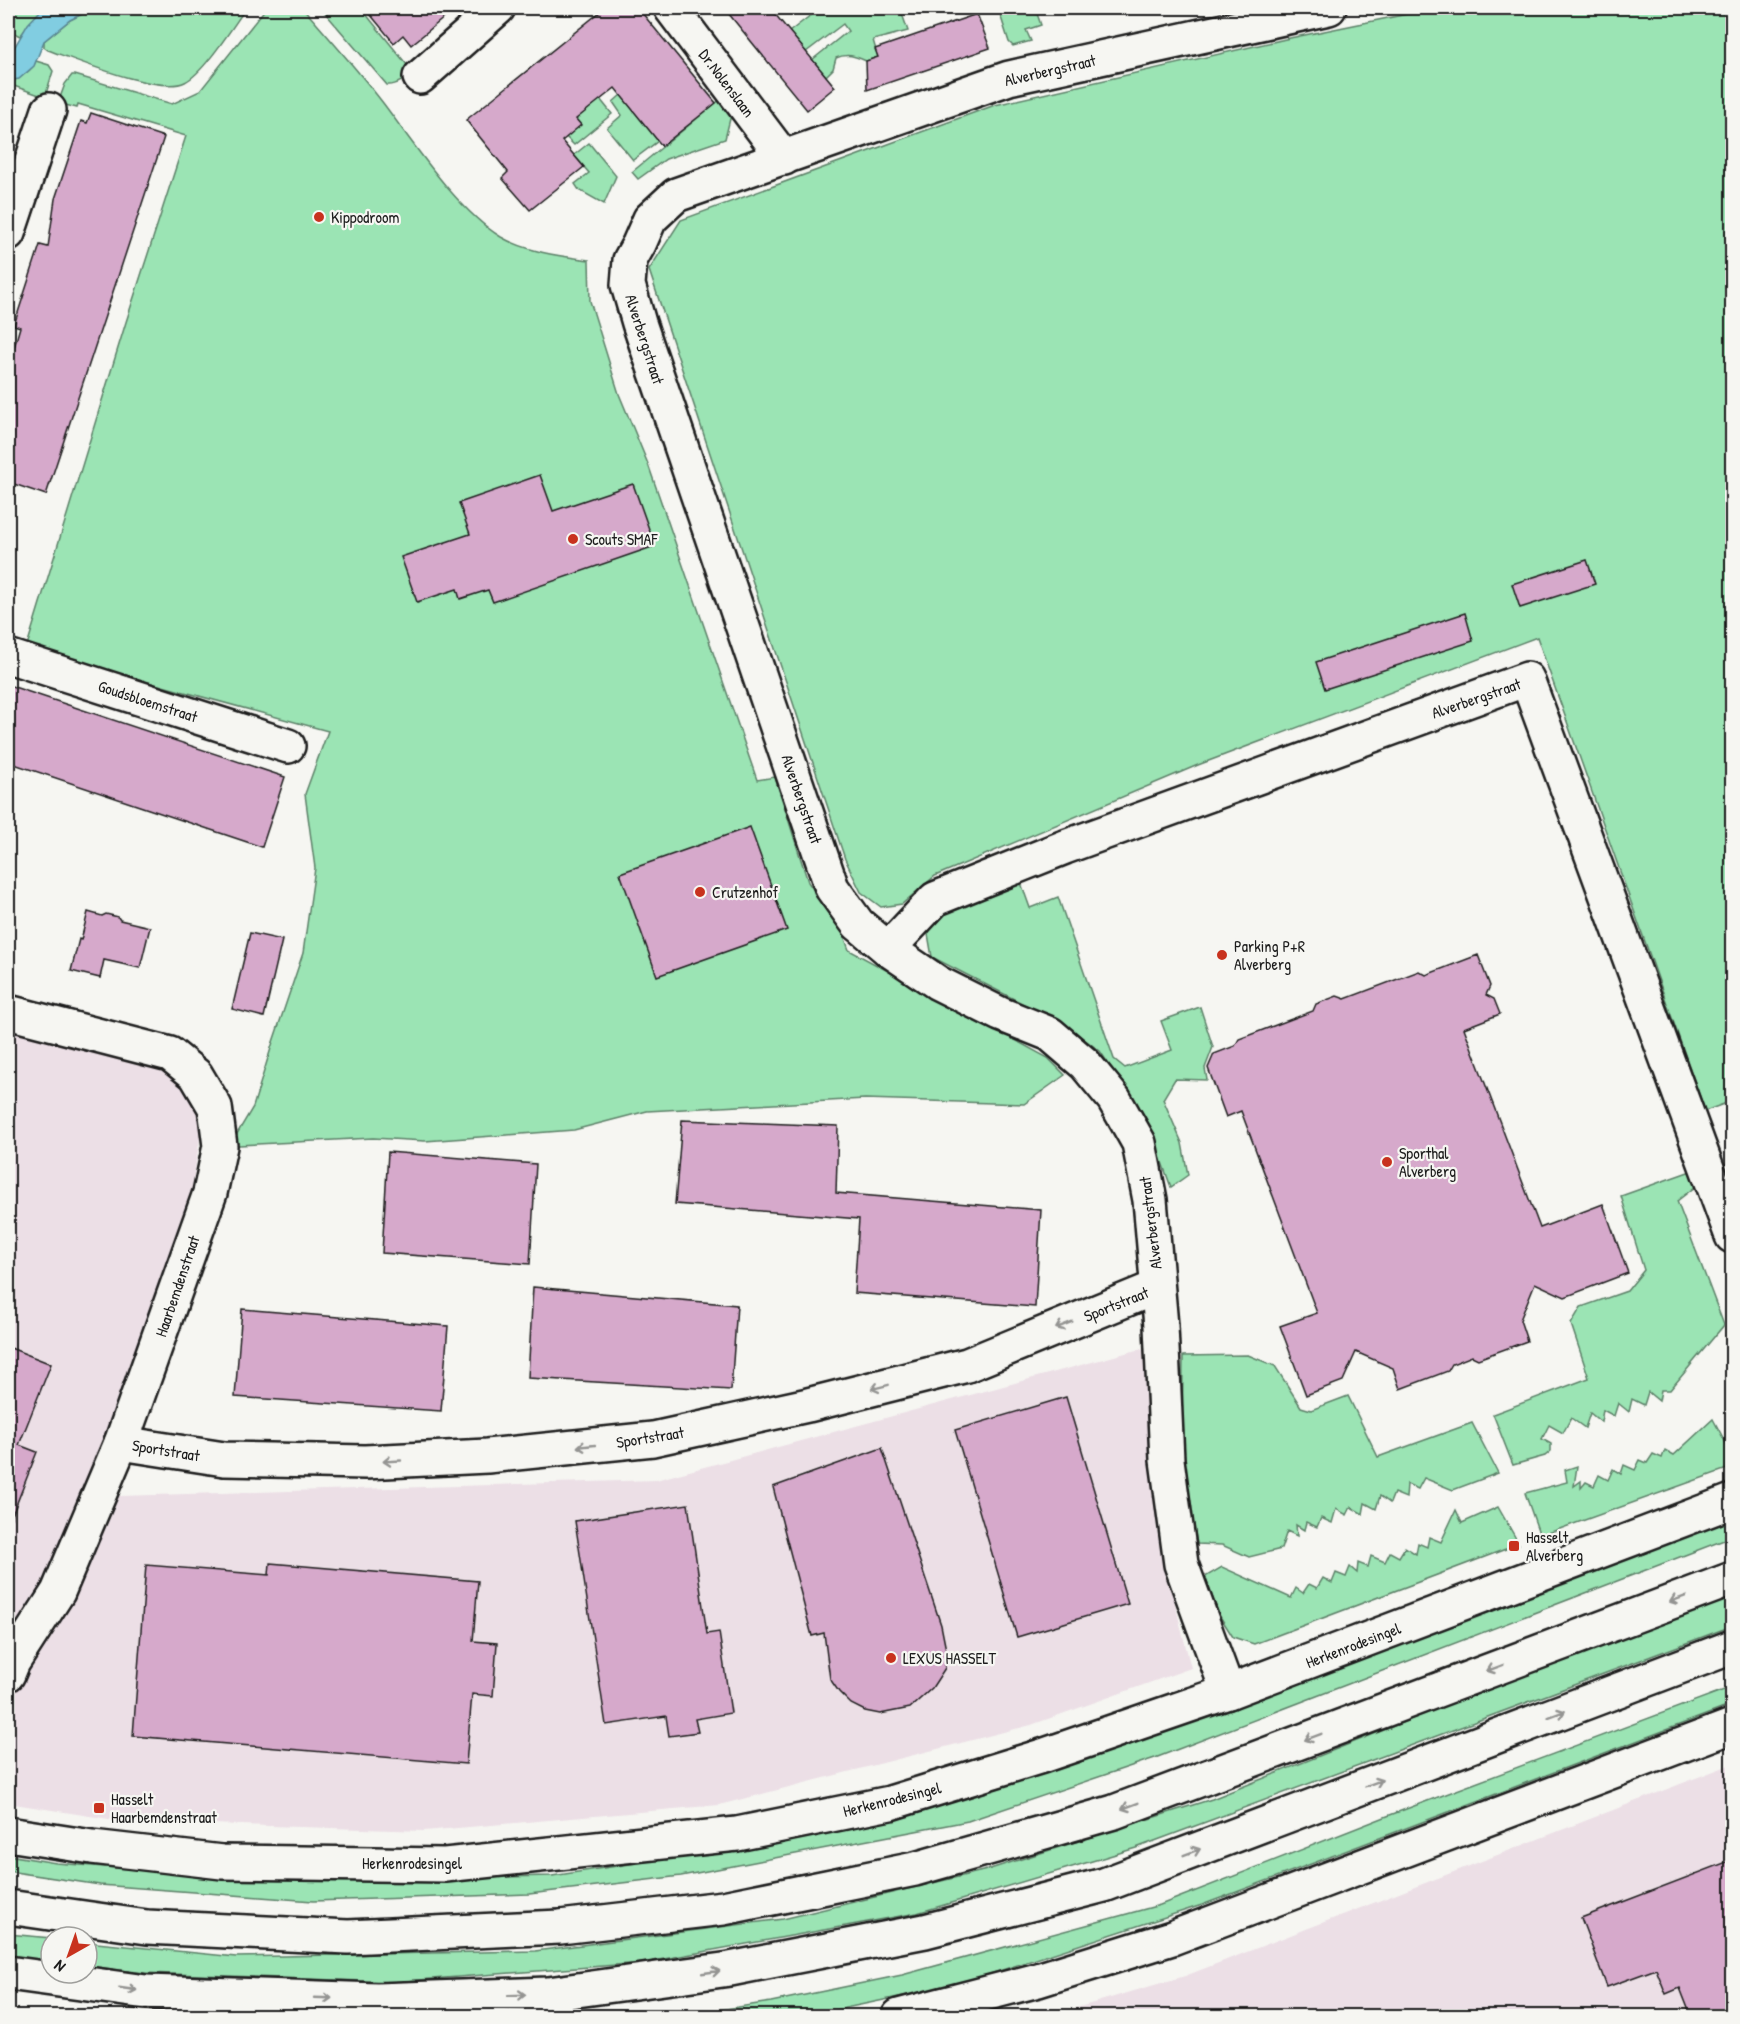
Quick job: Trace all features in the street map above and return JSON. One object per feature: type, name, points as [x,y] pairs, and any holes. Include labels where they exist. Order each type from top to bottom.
[{"type":"main road","points":[[420,77],[498,8]]},
{"type":"main road","name":"Dr.Nolenslaan","points":[[671,8],[784,158]]},
{"type":"main road","name":"Alverbergstraat","points":[[1228,1692],[1181,1564],[1167,1460],[1157,1287],[1149,1200],[1138,1143],[1114,1099],[1085,1064],[1050,1034],[1000,1014],[938,983],[888,949],[858,924],[832,888],[628,285],[630,260],[650,219],[676,195],[1009,78],[1282,12],[1329,8]]},
{"type":"main road","points":[[8,232],[50,110]]},
{"type":"main road","name":"Goudsbloemstraat","points":[[8,656],[288,746]]},
{"type":"main road","name":"Alverbergstraat","points":[[888,949],[935,899],[1065,847],[1527,679],[1732,1236]]},
{"type":"main road","name":"Haarbemdenstraat","points":[[8,1012],[170,1054],[196,1074],[215,1107],[220,1146],[210,1193],[122,1443],[58,1592],[13,1662],[8,1674]]},
{"type":"main road","name":"Sportstraat","points":[[122,1443],[224,1459],[365,1462],[487,1456],[653,1438],[808,1405],[967,1365],[1157,1287]]},
{"type":"main road","name":"Herkenrodesingel","points":[[8,1834],[92,1847],[222,1862],[445,1865],[737,1834],[890,1803],[1042,1756],[1228,1692],[1732,1501]]},
{"type":"main road","points":[[8,1907],[147,1927],[348,1937],[560,1927],[723,1908],[915,1869],[1114,1812],[1732,1579]]},
{"type":"main road","points":[[8,1973],[146,1992],[377,2000],[548,1994],[730,1969],[925,1931],[1104,1885],[1732,1647]]},
{"type":"main road","points":[[899,2016],[1038,1980],[1172,1938],[1732,1726]]},
{"type":"shaded area","points":[[8,1027],[169,1066],[196,1101],[201,1132],[190,1201],[86,1497],[656,1480],[1144,1348],[1157,1531],[1191,1668],[1031,1725],[719,1805],[424,1831],[121,1821],[8,1803]]},
{"type":"shaded area","points":[[1732,1764],[1732,2016],[1049,2016],[1185,1976]]},
{"type":"green space","points":[[8,8],[43,8],[20,36],[8,30]]},
{"type":"green space","points":[[246,8],[201,69],[185,82],[173,85],[138,80],[97,68],[44,47],[44,41],[70,20],[86,12]]},
{"type":"green space","points":[[266,8],[303,8],[373,91],[437,175],[468,210],[485,225],[501,237],[522,246],[544,253],[589,260],[590,301],[619,394],[648,464],[757,780],[775,777],[808,882],[843,933],[849,950],[1048,1058],[1065,1075],[1024,1104],[865,1099],[647,1111],[574,1130],[425,1141],[373,1138],[220,1146],[234,1139],[253,1107],[303,953],[315,868],[305,794],[328,731],[26,649],[126,322],[186,136],[78,104],[77,108],[58,103],[65,84],[72,75],[75,75],[172,104],[200,91]]},
{"type":"green space","points":[[321,8],[361,8],[412,71],[401,81],[387,85]]},
{"type":"green space","points":[[820,8],[900,8],[908,31],[873,40],[878,57],[866,61],[851,56],[836,58],[833,69],[826,76],[812,60],[848,31],[843,24],[806,52],[789,32]]},
{"type":"green space","points":[[998,8],[1035,8],[1041,25],[1026,30],[1031,41],[1013,46],[1009,42]]},
{"type":"green space","points":[[1437,8],[1732,8],[1732,1101],[1705,1111],[1537,637],[1198,765],[935,876],[902,904],[881,907],[861,892],[845,859],[649,270],[681,220],[995,105],[1290,38]]},
{"type":"green space","points":[[36,61],[49,65],[53,71],[45,97],[8,84],[8,81],[28,72]]},
{"type":"green space","points":[[621,95],[658,141],[633,160],[607,128],[622,115],[613,102]]},
{"type":"green space","points":[[722,98],[732,111],[725,139],[666,159],[638,179],[632,172]]},
{"type":"green space","points":[[600,99],[612,114],[574,145],[566,137],[576,119]]},
{"type":"green space","points":[[589,143],[616,176],[604,204],[579,190],[575,184],[589,173],[574,155]]},
{"type":"green space","points":[[1020,880],[1030,908],[1058,897],[1114,1059],[1125,1068],[1172,1050],[1161,1021],[1200,1007],[1213,1047],[1205,1068],[1207,1080],[1175,1079],[1163,1099],[1182,1143],[1188,1175],[1171,1187],[1147,1121],[1100,1051],[1065,1025],[932,957],[928,934],[940,912]]},
{"type":"green space","points":[[1691,1171],[1695,1187],[1677,1201],[1724,1325],[1670,1390],[1661,1390],[1659,1401],[1648,1392],[1644,1405],[1632,1399],[1629,1412],[1618,1403],[1614,1416],[1603,1410],[1601,1422],[1590,1413],[1585,1428],[1571,1418],[1563,1433],[1549,1425],[1542,1439],[1551,1444],[1551,1451],[1545,1456],[1513,1465],[1493,1414],[1589,1378],[1571,1324],[1581,1307],[1627,1291],[1644,1270],[1621,1196]]},
{"type":"green space","points":[[1248,1355],[1275,1366],[1301,1407],[1311,1410],[1348,1396],[1378,1457],[1472,1423],[1498,1473],[1453,1490],[1424,1478],[1418,1489],[1407,1484],[1406,1498],[1394,1493],[1390,1503],[1380,1496],[1376,1509],[1365,1503],[1363,1514],[1351,1507],[1347,1515],[1336,1509],[1332,1523],[1321,1518],[1317,1527],[1306,1522],[1304,1530],[1296,1525],[1297,1536],[1287,1531],[1281,1549],[1249,1557],[1222,1545],[1197,1544],[1182,1459],[1183,1356]]},
{"type":"green space","points":[[1713,1419],[1728,1447],[1727,1469],[1540,1536],[1525,1493],[1567,1482],[1565,1470],[1577,1466],[1574,1486],[1581,1481],[1581,1488],[1586,1482],[1594,1486],[1599,1475],[1608,1480],[1613,1469],[1621,1474],[1624,1465],[1635,1470],[1640,1460],[1647,1463],[1653,1454],[1662,1458],[1665,1450],[1674,1455]]},
{"type":"green space","points":[[1498,1507],[1519,1544],[1254,1644],[1233,1637],[1219,1615],[1205,1577],[1222,1567],[1291,1598],[1296,1588],[1303,1593],[1309,1584],[1317,1588],[1323,1578],[1332,1583],[1336,1573],[1346,1577],[1350,1567],[1357,1573],[1358,1563],[1368,1567],[1371,1556],[1385,1562],[1390,1552],[1399,1557],[1405,1547],[1416,1554],[1418,1543],[1427,1547],[1429,1537],[1441,1542],[1456,1510],[1462,1523]]},
{"type":"green space","points":[[1732,1518],[1732,1537],[1155,1758],[968,1821],[681,1876],[529,1894],[313,1901],[100,1885],[8,1871],[8,1855],[56,1863],[226,1877],[352,1880],[552,1876],[734,1848],[945,1803],[1251,1700]]},
{"type":"green space","points":[[1732,1597],[1732,1626],[1136,1848],[917,1913],[642,1963],[392,1982],[145,1973],[99,1967],[99,1943],[236,1957],[535,1951],[783,1919],[987,1870],[1212,1799],[1489,1688]]},
{"type":"green space","points":[[1732,1687],[1732,1705],[1202,1905],[956,1985],[807,2016],[680,2016],[771,2002],[902,1975],[1160,1905],[1390,1815]]},
{"type":"green space","points":[[8,1934],[39,1937],[39,1960],[8,1956]]},
{"type":"water","points":[[43,8],[186,8],[86,12],[70,20],[44,41],[34,66],[19,79],[8,81],[8,54],[11,53],[28,24]]},
{"type":"building","points":[[365,8],[456,8],[411,45],[403,35],[394,43]]},
{"type":"building","points":[[605,8],[638,8],[716,103],[662,146],[615,88],[576,119],[581,125],[562,141],[584,167],[530,210],[502,178],[508,172],[466,120]]},
{"type":"building","points":[[724,8],[770,8],[835,87],[807,110]]},
{"type":"building","points":[[977,14],[990,48],[867,90],[866,61],[878,57],[875,49]]},
{"type":"building","points":[[91,113],[164,137],[46,495],[8,482],[8,368],[20,327],[14,325],[40,245],[48,247],[55,199],[81,121],[87,123]]},
{"type":"building","points":[[540,475],[553,511],[633,484],[655,546],[493,602],[488,590],[460,599],[457,589],[417,602],[401,557],[470,534],[459,503]]},
{"type":"building","points":[[1587,560],[1595,584],[1520,608],[1512,584]]},
{"type":"building","points":[[1465,613],[1473,641],[1325,689],[1316,662]]},
{"type":"building","points":[[8,685],[285,777],[262,847],[8,762]]},
{"type":"building","name":"Crutzenhof","points":[[750,827],[787,930],[657,976],[620,873]]},
{"type":"building","points":[[88,912],[102,916],[106,914],[150,927],[140,968],[104,960],[100,978],[71,971]]},
{"type":"building","points":[[250,933],[282,940],[264,1017],[232,1009]]},
{"type":"building","name":"Sporthal Alverberg","points":[[1478,955],[1490,986],[1486,995],[1494,999],[1500,1014],[1464,1028],[1540,1228],[1603,1204],[1628,1273],[1565,1297],[1535,1283],[1520,1320],[1527,1341],[1478,1359],[1472,1356],[1452,1364],[1448,1371],[1400,1389],[1393,1368],[1356,1352],[1343,1381],[1306,1395],[1280,1326],[1317,1313],[1241,1111],[1226,1117],[1208,1068],[1214,1054],[1235,1046],[1239,1039],[1313,1011],[1316,1004],[1337,996],[1345,999],[1419,971],[1426,975]]},
{"type":"building","points":[[682,1120],[838,1126],[836,1193],[1041,1210],[1035,1307],[854,1293],[859,1219],[675,1204]]},
{"type":"building","points":[[388,1152],[536,1164],[530,1264],[382,1253]]},
{"type":"building","points":[[533,1287],[737,1305],[731,1390],[528,1378]]},
{"type":"building","points":[[242,1309],[448,1326],[441,1411],[235,1397]]},
{"type":"building","points":[[8,1347],[51,1364],[19,1445],[37,1452],[9,1523],[8,1523]]},
{"type":"building","points":[[1066,1397],[1128,1604],[1017,1637],[955,1430]]},
{"type":"building","points":[[882,1448],[941,1625],[946,1650],[945,1668],[932,1688],[910,1708],[880,1714],[865,1711],[851,1704],[830,1679],[824,1633],[812,1636],[773,1487]]},
{"type":"building","points":[[688,1504],[707,1634],[719,1632],[731,1713],[695,1719],[698,1732],[669,1736],[666,1716],[606,1725],[575,1521]]},
{"type":"building","points":[[270,1563],[478,1581],[473,1641],[497,1643],[493,1696],[472,1694],[466,1764],[133,1736],[146,1565],[269,1575]]},
{"type":"building","points":[[1732,1860],[1732,2016],[1691,2016],[1680,1988],[1666,1994],[1656,1969],[1607,1987],[1581,1918]]},
{"type":"place","name":"Kippodroom","points":[[319,217]]},
{"type":"place","name":"Scouts SMAF","points":[[573,539]]},
{"type":"place","name":"Crutzenhof","points":[[700,892]]},
{"type":"place","name":"Parking P+R Alverberg","points":[[1222,955]]},
{"type":"place","name":"Sporthal Alverberg","points":[[1387,1162]]},
{"type":"place","name":"Hasselt Alverberg","points":[[1514,1546]]},
{"type":"place","name":"LEXUS HASSELT","points":[[891,1658]]},
{"type":"place","name":"Hasselt Haarbemdenstraat","points":[[99,1808]]}]
